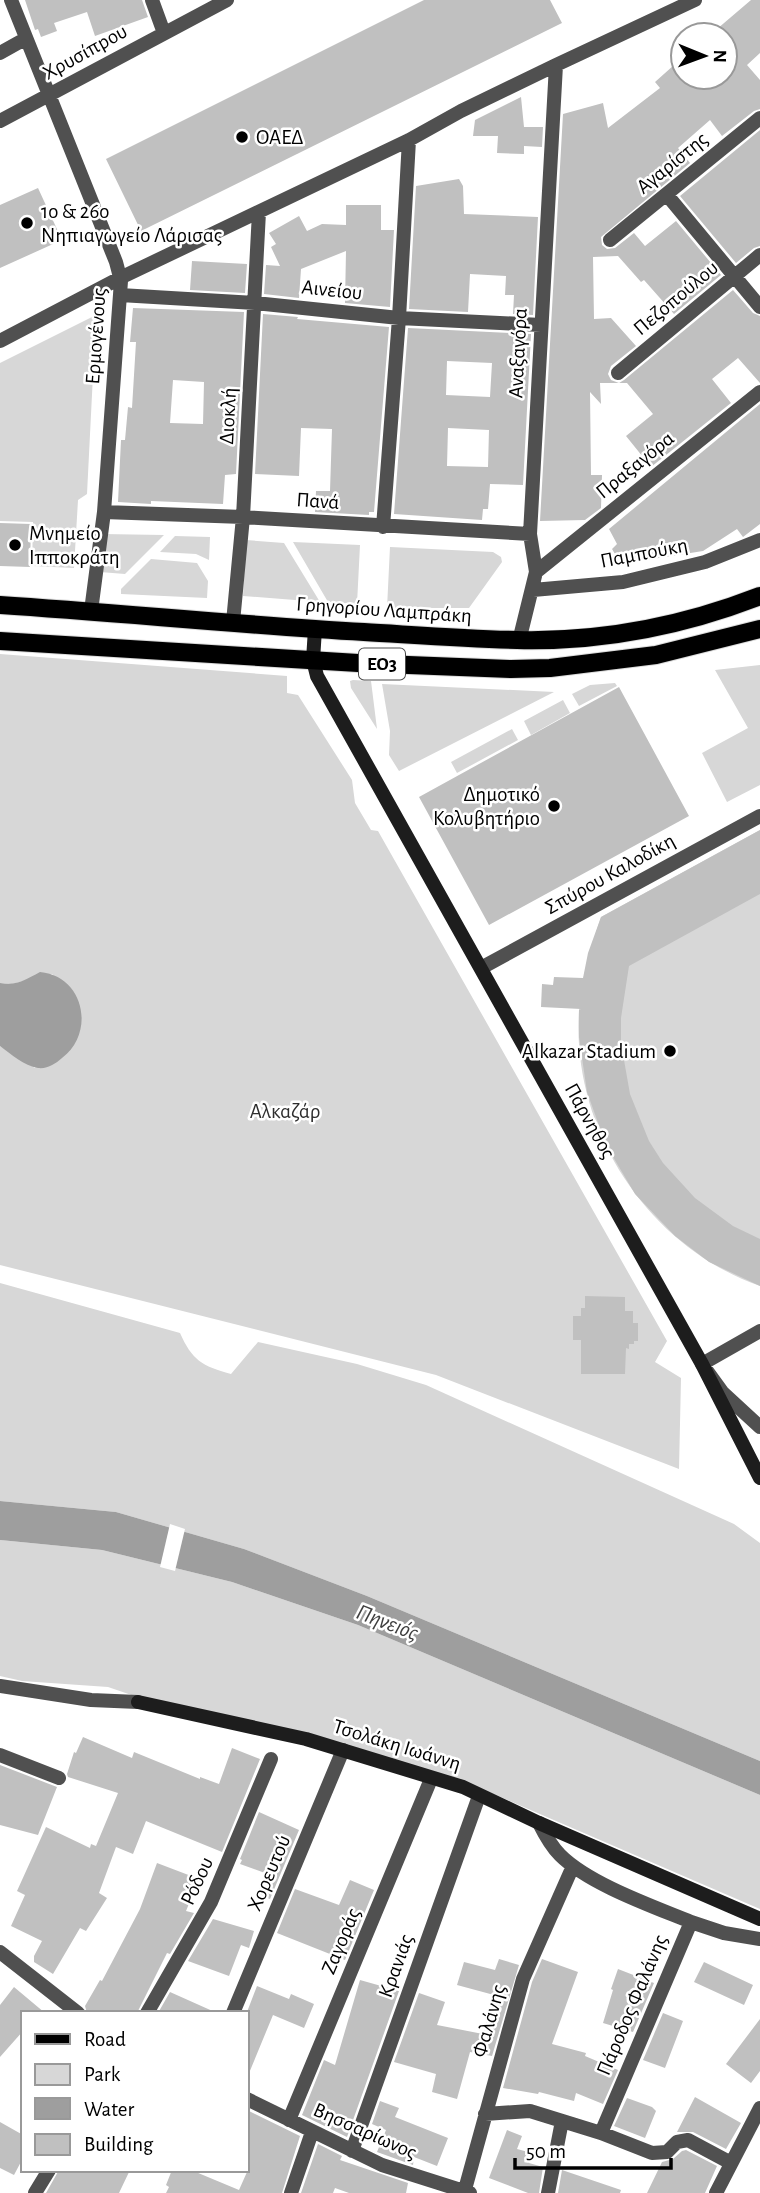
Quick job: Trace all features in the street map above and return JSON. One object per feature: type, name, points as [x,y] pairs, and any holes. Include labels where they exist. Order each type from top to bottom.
[{"type":"main road","name":"Γρηγορίου Λαμπράκη","points":[[0,605],[315,629],[519,640],[607,636],[670,625],[760,596]]},
{"type":"main road","points":[[230,654],[233,622]]},
{"type":"main road","name":"ΕΟ3","points":[[0,641],[230,654],[315,668],[550,668],[674,652],[760,629]]},
{"type":"street","name":"Ερμογένους","points":[[11,0],[120,278],[104,512],[91,611]]},
{"type":"street","points":[[152,0],[164,33]]},
{"type":"street","name":"Χρυσίπpου","points":[[0,121],[227,0]]},
{"type":"street","points":[[0,341],[120,278],[695,0]]},
{"type":"street","points":[[0,53],[25,39]]},
{"type":"street","name":"Αναξαγόρα","points":[[519,640],[536,572],[530,534],[556,65]]},
{"type":"street","name":"Αγαρίστης","points":[[610,240],[760,118]]},
{"type":"street","points":[[383,527],[409,140]]},
{"type":"street","points":[[667,195],[760,307]]},
{"type":"street","name":"Διοκλή","points":[[233,622],[243,517],[259,212]]},
{"type":"street","name":"Πεζοπούλου","points":[[618,373],[760,255]]},
{"type":"street","name":"Αινείου","points":[[120,295],[255,303],[399,318],[541,325]]},
{"type":"street","name":"Πραξαγόρα","points":[[536,572],[760,391]]},
{"type":"street","name":"Πανά","points":[[104,512],[243,517],[530,534]]},
{"type":"street","name":"Παμπούκη","points":[[533,590],[623,582],[705,562],[760,540]]},
{"type":"street","points":[[315,629],[315,668]]},
{"type":"street","name":"Πάρνηθος","points":[[315,668],[702,1364],[723,1393],[760,1427]]},
{"type":"street","name":"Σπύρου Καλοδίκη","points":[[481,968],[760,816]]},
{"type":"street","points":[[760,1331],[702,1364],[760,1478]]},
{"type":"street","name":"Τσολάκη Ιωάννη","points":[[0,1686],[92,1700],[138,1702],[174,1708],[343,1750],[463,1787],[760,1919]]},
{"type":"street","name":"Χορευτού","points":[[234,2011],[343,1750]]},
{"type":"street","points":[[0,1755],[59,1778]]},
{"type":"street","name":"Ρόδου","points":[[148,2011],[211,1902],[271,1759]]},
{"type":"street","name":"Ζαγοράς","points":[[289,2120],[431,1779]]},
{"type":"street","name":"Κρανιάς","points":[[352,2151],[479,1796]]},
{"type":"street","points":[[539,1823],[553,1847],[573,1866],[637,1899],[691,1922]]},
{"type":"street","name":"Φαλάνης","points":[[466,2192],[523,1979],[573,1866]]},
{"type":"street","name":"Πάροδος Φαλάνης","points":[[601,2133],[691,1922],[724,1933],[760,1939]]},
{"type":"street","points":[[0,1952],[75,2011]]},
{"type":"street","points":[[0,1971],[18,1966]]},
{"type":"street","name":"Βησσαρίωνος","points":[[248,2100],[382,2165],[466,2192]]},
{"type":"street","points":[[716,2193],[760,2108]]},
{"type":"street","points":[[485,2114],[530,2111],[601,2133],[652,2153],[667,2152],[677,2142],[688,2140],[731,2163]]},
{"type":"street","points":[[548,2193],[562,2121]]},
{"type":"street","points":[[291,2193],[312,2132]]},
{"type":"street","points":[[35,2193],[48,2172]]},
{"type":"green space","points":[[96,315],[87,494],[78,500],[74,568],[32,566],[33,522],[0,521],[0,363]]},
{"type":"green space","points":[[102,534],[164,535],[125,574],[100,572]]},
{"type":"green space","points":[[175,536],[210,537],[209,560],[196,554],[160,552]]},
{"type":"green space","points":[[246,540],[284,543],[320,602],[243,596]]},
{"type":"green space","points":[[293,542],[360,545],[357,604],[328,602]]},
{"type":"green space","points":[[390,547],[493,552],[501,557],[502,562],[469,608],[387,608]]},
{"type":"green space","points":[[151,559],[197,563],[208,581],[207,598],[121,594],[121,589]]},
{"type":"green space","name":"Αλκαζάρ","points":[[0,654],[287,676],[287,693],[298,695],[352,780],[355,803],[371,830],[378,831],[667,1341],[655,1362],[681,1378],[679,1469],[436,1375],[0,1265],[0,1046],[35,1068],[72,990],[52,974],[12,984],[0,983]]},
{"type":"green space","points":[[760,665],[760,785],[727,802],[702,753],[748,728],[715,670]]},
{"type":"green space","points":[[350,681],[371,681],[377,729],[351,688]]},
{"type":"green space","points":[[615,683],[617,686],[579,706],[572,694],[590,685]]},
{"type":"green space","points":[[382,684],[554,692],[399,771],[389,755],[390,731]]},
{"type":"green space","points":[[563,700],[570,713],[531,735],[524,721]]},
{"type":"green space","points":[[512,729],[518,740],[457,773],[451,762]]},
{"type":"green space","name":"Alkazar Stadium","points":[[760,830],[760,1286],[719,1268],[683,1243],[651,1212],[624,1178],[603,1139],[588,1098],[580,1054],[579,1010],[584,974],[601,917]]},
{"type":"green space","points":[[0,1283],[180,1333],[199,1361],[231,1374],[258,1342],[357,1364],[426,1385],[734,1524],[760,1543],[760,1761],[367,1596],[244,1549],[116,1512],[0,1501]]},
{"type":"green space","points":[[0,1540],[102,1550],[232,1582],[358,1625],[760,1795],[760,1909],[457,1780],[152,1702],[108,1687],[22,1681],[0,1676]]},
{"type":"water","points":[[40,972],[67,983],[75,994],[82,1020],[73,1047],[57,1062],[42,1068],[23,1062],[0,1046],[0,983],[16,983]]},
{"type":"water","name":"Πηνειός","points":[[0,1501],[116,1512],[244,1549],[367,1596],[760,1761],[760,1795],[358,1625],[232,1582],[102,1550],[0,1540]]},
{"type":"pier","points":[[170,1524],[185,1529],[175,1571],[160,1567]]},
{"type":"building","points":[[25,0],[142,0],[148,17],[95,36],[87,12],[54,23],[57,31],[41,37],[38,29],[35,30]]},
{"type":"building","name":"ΟΑΕΔ","points":[[424,0],[550,0],[562,23],[141,231],[106,159]]},
{"type":"building","points":[[751,0],[760,0],[760,53],[747,65],[760,80],[760,109],[722,136],[710,120],[678,148],[690,163],[601,237],[602,245],[607,249],[615,248],[634,233],[645,246],[676,221],[721,275],[674,314],[618,256],[593,257],[594,319],[611,318],[636,346],[611,366],[608,374],[611,380],[619,383],[600,383],[601,404],[590,392],[591,475],[602,475],[601,508],[585,520],[540,521],[563,114],[603,103],[608,128],[660,88],[655,82],[669,70],[669,91],[739,91],[739,21],[726,21]]},
{"type":"building","points":[[521,97],[524,127],[543,127],[542,147],[524,146],[524,154],[497,153],[498,136],[473,136],[475,120]]},
{"type":"building","points":[[760,130],[760,246],[736,263],[680,196]]},
{"type":"building","points":[[459,179],[463,186],[464,214],[538,217],[533,315],[513,314],[514,295],[505,295],[506,276],[470,274],[468,312],[409,309],[416,186]]},
{"type":"building","name":"1ο & 26ο Νηπιαγωγείο Λάρισας","points":[[38,188],[62,240],[0,268],[0,205]]},
{"type":"building","points":[[346,205],[381,205],[381,230],[394,230],[390,307],[345,303],[346,251],[301,269],[299,298],[264,294],[266,265],[280,266],[271,247],[276,244],[269,233],[299,216],[307,231],[322,224],[346,225]]},
{"type":"building","points":[[192,261],[247,264],[245,293],[190,290]]},
{"type":"building","points":[[733,290],[753,313],[760,316],[760,383],[738,358],[712,379],[731,403],[651,467],[626,436],[653,414],[627,383],[619,383]]},
{"type":"building","points":[[133,308],[244,312],[236,474],[225,475],[223,504],[118,502],[121,440],[125,440],[128,407],[132,408],[136,342],[130,342]],"holes":[[[173,380],[204,382],[203,424],[170,423]]]},
{"type":"building","points":[[263,314],[389,327],[374,512],[369,512],[369,515],[315,512],[316,491],[330,491],[332,429],[301,428],[299,476],[255,474]]},
{"type":"building","points":[[408,328],[531,334],[523,485],[490,484],[488,509],[483,509],[482,520],[394,514]],"holes":[[[447,361],[492,363],[490,397],[446,395]],[[448,428],[489,430],[488,467],[447,466]]]},
{"type":"building","points":[[760,404],[760,524],[743,537],[737,529],[703,551],[621,564],[612,549],[617,544],[609,529]]},
{"type":"building","name":"Μνημείο Ιπποκράτη","points":[[0,523],[31,524],[30,567],[0,566]]},
{"type":"building","name":"Δημοτικό Κολυβητήριο","points":[[619,687],[689,816],[489,925],[419,797]]},
{"type":"building","points":[[760,830],[760,894],[629,966],[621,1018],[621,1043],[630,1094],[649,1141],[663,1163],[695,1198],[733,1226],[760,1239],[760,1286],[709,1262],[675,1236],[635,1194],[606,1145],[587,1092],[579,1037],[581,1009],[541,1007],[542,984],[553,985],[554,977],[583,978],[588,953],[601,917]]},
{"type":"building","points":[[585,1296],[625,1297],[625,1311],[633,1311],[633,1323],[638,1323],[638,1341],[629,1344],[629,1349],[626,1348],[625,1374],[581,1374],[581,1340],[573,1340],[573,1316],[581,1316],[581,1308],[585,1308]]},
{"type":"building","points":[[83,1737],[132,1758],[134,1752],[219,1784],[232,1748],[260,1759],[222,1852],[146,1821],[133,1854],[116,1847],[99,1893],[107,1898],[86,1931],[80,1928],[53,1974],[34,1962],[34,1956],[42,1941],[11,1926],[25,1895],[17,1891],[46,1827],[90,1848],[91,1844],[96,1846],[118,1793],[68,1777],[74,1752],[76,1753]]},
{"type":"building","points":[[0,1765],[57,1787],[38,1835],[0,1825]]},
{"type":"building","points":[[259,1812],[299,1830],[270,1899],[257,1894],[265,1873],[240,1864]]},
{"type":"building","points":[[157,1863],[199,1879],[186,1911],[194,1913],[170,1954],[167,1953],[138,2011],[86,2011],[85,2006],[100,1980],[102,1981],[140,1909]]},
{"type":"building","points":[[350,1880],[374,1890],[345,1960],[277,1933],[295,1889],[339,1905]]},
{"type":"building","points":[[213,1919],[254,1931],[249,1948],[241,1945],[229,1976],[188,1961]]},
{"type":"building","points":[[499,1959],[519,1965],[492,2056],[470,2052],[457,2099],[432,2092],[436,2074],[394,2062],[419,1993],[445,2002],[437,2025],[483,2034],[494,1995],[457,1985],[464,1962],[495,1970]]},
{"type":"building","points":[[542,1959],[578,1972],[552,2044],[586,2053],[585,2056],[618,2070],[603,2104],[576,2093],[574,2101],[539,2092],[503,2088],[532,1982]]},
{"type":"building","points":[[704,1962],[753,1985],[744,2005],[694,1982]]},
{"type":"building","points":[[618,1969],[654,1983],[633,2032],[603,2023]]},
{"type":"building","points":[[360,1980],[399,1991],[347,2137],[302,2115],[324,2060],[335,2065]]},
{"type":"building","points":[[257,1986],[289,1999],[291,1994],[314,2004],[304,2028],[273,2015],[248,2076],[247,2011]]},
{"type":"building","points":[[14,1987],[43,2011],[21,2011],[21,2033],[0,2057],[0,2005]]},
{"type":"building","points":[[170,1992],[213,2011],[159,2011]]},
{"type":"building","points":[[663,2013],[683,2021],[665,2068],[643,2060]]},
{"type":"building","points":[[760,2019],[760,2071],[751,2083],[726,2064]]},
{"type":"building","points":[[695,2097],[741,2123],[726,2149],[693,2132],[677,2132]]},
{"type":"building","points":[[627,2098],[656,2111],[645,2138],[614,2126]]},
{"type":"building","points":[[380,2101],[399,2108],[395,2117],[448,2138],[437,2166],[414,2157],[413,2165],[377,2152],[386,2130],[372,2124]]},
{"type":"building","points":[[248,2110],[300,2136],[282,2193],[166,2193],[169,2187],[166,2185],[171,2172],[196,2172],[239,2190],[248,2172]]},
{"type":"building","points":[[0,2122],[21,2134],[21,2162],[14,2175],[0,2168]]},
{"type":"building","points":[[507,2130],[522,2136],[517,2149],[532,2153],[529,2163],[543,2167],[539,2193],[528,2193],[489,2178]]},
{"type":"building","points":[[318,2144],[342,2156],[340,2160],[408,2183],[406,2193],[349,2193],[335,2188],[333,2193],[301,2193]]},
{"type":"building","points":[[686,2150],[717,2166],[705,2193],[647,2193],[662,2162],[673,2159]]},
{"type":"building","points":[[562,2170],[621,2190],[620,2193],[558,2193]]},
{"type":"building","points":[[58,2172],[129,2172],[119,2193],[46,2193]]},
{"type":"place","name":"ΟΑΕΔ","points":[[242,137]]},
{"type":"place","name":"1ο & 26ο Νηπιαγωγείο Λάρισας","points":[[27,223]]},
{"type":"place","name":"Μνημείο Ιπποκράτη","points":[[15,545]]},
{"type":"place","name":"Δημοτικό Κολυβητήριο","points":[[554,806]]},
{"type":"place","name":"Alkazar Stadium","points":[[670,1051]]}]
